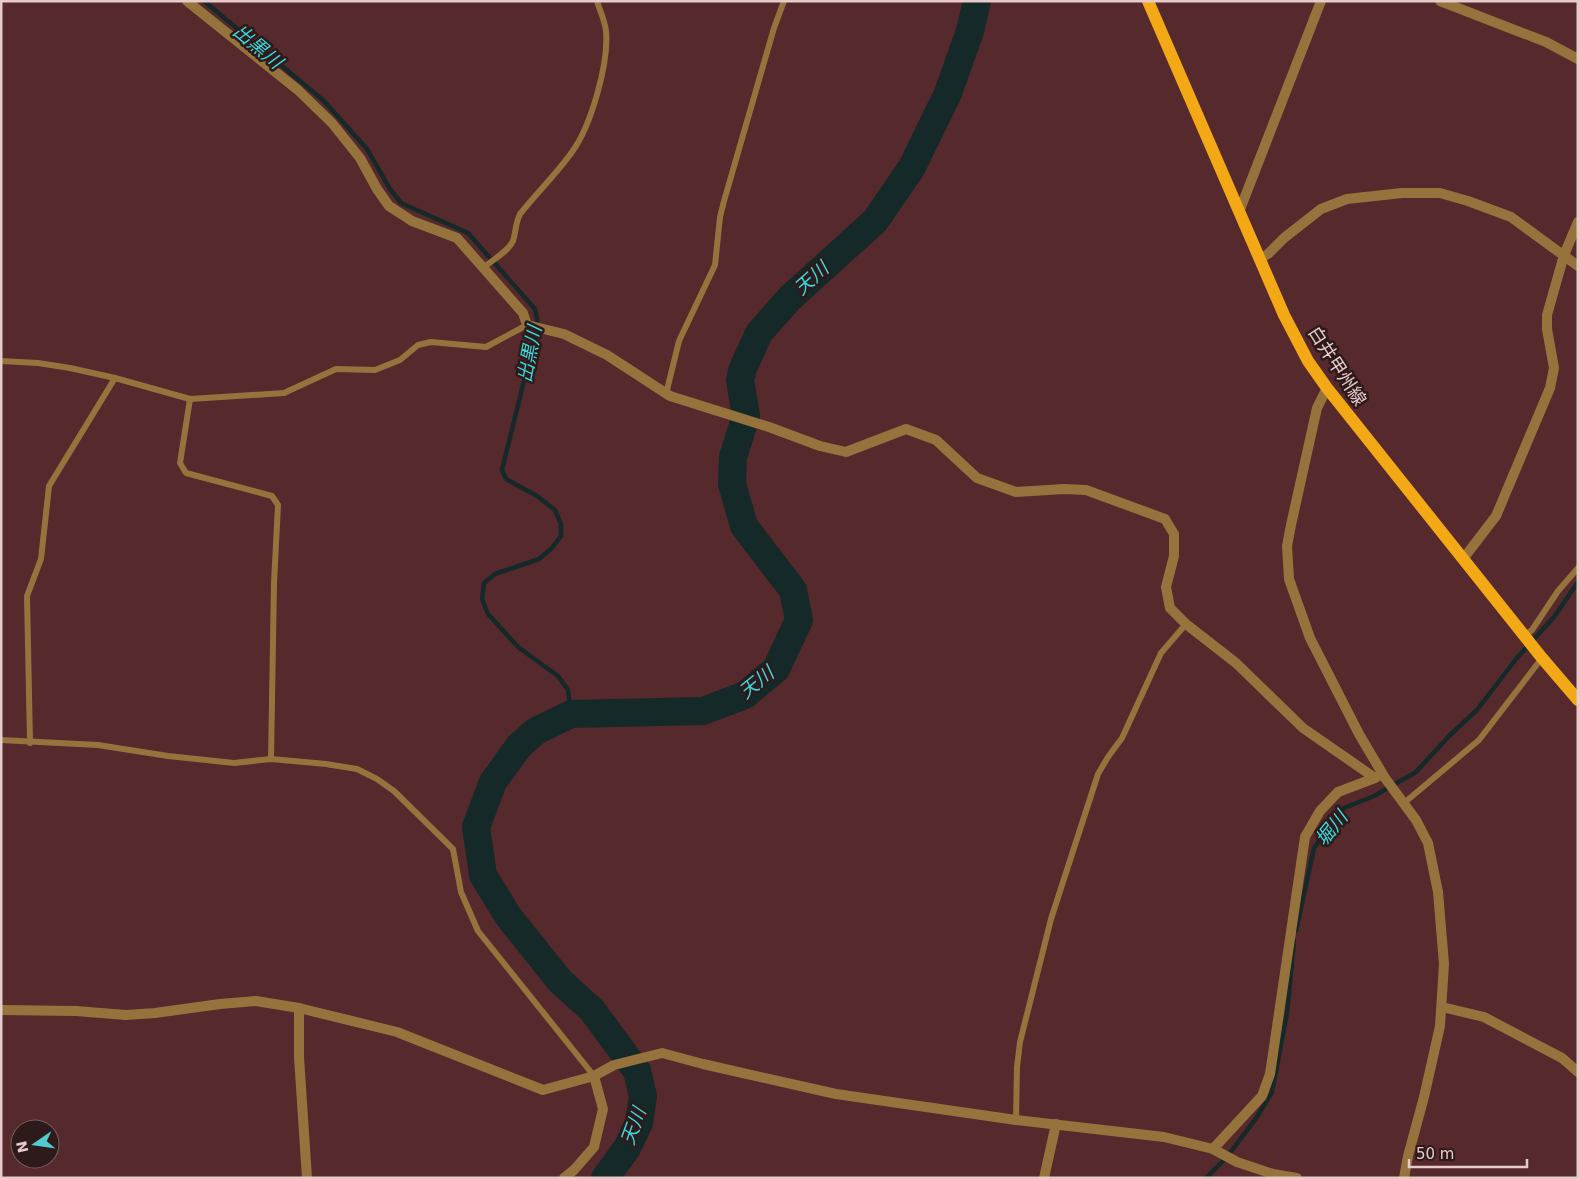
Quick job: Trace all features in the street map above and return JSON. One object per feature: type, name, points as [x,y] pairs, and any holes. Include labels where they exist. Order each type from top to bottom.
[{"type":"main road","name":"白井甲州線","points":[[1148,1],[1259,259],[1308,361],[1327,388],[1539,655],[1578,700]]},
{"type":"street","points":[[187,1],[298,90],[332,123],[360,158],[389,206],[412,221],[457,238],[523,313],[528,325],[564,334],[607,355],[666,394],[769,427],[820,446],[846,452],[906,430],[936,440],[977,478],[1016,492],[1064,489],[1086,490],[1165,519],[1174,534],[1174,556],[1166,587],[1170,608],[1186,624],[1236,663],[1303,728],[1381,777]]},
{"type":"street","points":[[1239,212],[1320,1]]},
{"type":"street","points":[[1440,1],[1546,42],[1578,58]]},
{"type":"street","points":[[1259,259],[1268,254],[1284,238],[1321,209],[1347,199],[1440,193],[1468,200],[1511,217],[1578,266]]},
{"type":"street","points":[[1463,559],[1496,516],[1550,388],[1554,368],[1547,329],[1547,315],[1564,255],[1578,222]]},
{"type":"street","points":[[1327,388],[1317,408],[1291,525],[1287,546],[1289,579],[1310,638],[1381,777],[1402,800],[1428,843],[1438,892],[1444,964],[1440,1026],[1404,1178]]},
{"type":"street","points":[[1217,1150],[1262,1096],[1270,1074],[1305,837],[1320,811],[1338,792],[1381,777]]},
{"type":"street","points":[[1,1010],[76,1011],[126,1015],[256,1001],[299,1008],[397,1032],[543,1090],[594,1076],[614,1065],[662,1053],[836,1094],[1016,1120],[1164,1137],[1217,1150],[1237,1162],[1273,1174],[1297,1178]]},
{"type":"street","points":[[1442,1007],[1484,1017],[1562,1058],[1578,1072]]},
{"type":"street","points":[[299,1008],[299,1057],[307,1178]]},
{"type":"street","points":[[564,1178],[574,1170],[594,1147],[602,1110],[594,1076]]},
{"type":"street","points":[[1044,1178],[1056,1124]]},
{"type":"lane","points":[[483,267],[513,241],[515,223],[520,214],[573,151],[589,121],[605,54],[606,30],[597,1]]},
{"type":"lane","points":[[666,394],[679,341],[715,265],[720,217],[724,201],[784,1]]},
{"type":"lane","points":[[1,361],[38,363],[70,368],[190,398],[284,393],[336,370],[375,370],[400,360],[418,345],[431,342],[486,347],[528,325]]},
{"type":"lane","points":[[30,743],[26,596],[41,559],[49,486],[115,378]]},
{"type":"lane","points":[[190,398],[180,463],[186,474],[272,496],[278,505],[274,583],[271,759]]},
{"type":"lane","points":[[1525,637],[1578,568]]},
{"type":"lane","points":[[1016,1120],[1016,1066],[1020,1042],[1052,919],[1098,774],[1122,738],[1161,653],[1186,624]]},
{"type":"lane","points":[[1402,800],[1478,740],[1539,655]]},
{"type":"lane","points":[[1,740],[30,743],[98,745],[168,756],[234,763],[271,759],[326,764],[357,769],[378,779],[394,791],[453,849],[461,892],[478,931],[594,1076]]},
{"type":"waterway","name":"出黒川","points":[[204,1],[324,101],[367,149],[390,189],[401,203],[468,233],[535,309],[538,324],[502,470],[506,479],[537,496],[555,510],[561,524],[561,536],[552,548],[539,559],[495,574],[484,583],[482,599],[488,614],[518,647],[558,676],[568,690],[571,714]]},
{"type":"waterway","name":"天川","points":[[605,1178],[627,1148],[639,1123],[643,1096],[637,1071],[592,1010],[560,981],[508,916],[483,875],[476,827],[493,782],[519,746],[536,731],[571,714],[703,711],[745,695],[776,669],[799,620],[793,590],[744,526],[732,484],[733,457],[746,416],[740,380],[743,368],[759,333],[790,298],[875,221],[912,167],[948,93],[970,31],[977,1]]},
{"type":"waterway","name":"堀川","points":[[1296,931],[1314,848],[1344,808],[1374,796],[1416,772],[1450,735],[1477,710],[1516,659],[1554,617],[1578,582]]},
{"type":"waterway","name":"堀川","points":[[1206,1178],[1226,1158],[1257,1117],[1272,1092],[1287,1013],[1294,941]]}]
